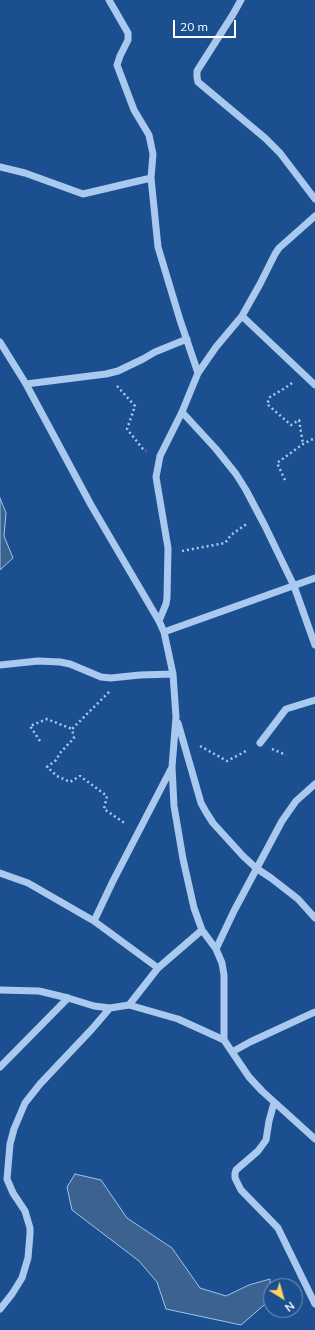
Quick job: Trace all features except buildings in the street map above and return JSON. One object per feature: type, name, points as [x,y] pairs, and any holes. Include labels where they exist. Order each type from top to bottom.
[{"type":"street","points":[[109,0],[128,33],[128,40],[117,65],[134,110],[149,135],[153,154],[151,178],[158,247],[198,373]]},
{"type":"street","points":[[241,0],[197,71],[198,82],[265,138],[280,153],[315,199]]},
{"type":"street","points":[[0,167],[25,173],[83,194],[151,178]]},
{"type":"street","points":[[159,621],[167,598],[168,548],[156,477],[159,459],[182,412],[198,373],[216,347],[242,316],[279,248],[315,216]]},
{"type":"street","points":[[242,316],[315,385]]},
{"type":"street","points":[[26,384],[93,377],[106,374],[129,366],[154,352],[186,339]]},
{"type":"street","points":[[0,342],[26,384],[91,505],[164,632],[173,674],[176,717],[172,767],[174,806],[183,859],[194,908],[202,930],[216,949],[222,963],[224,976],[224,1040]]},
{"type":"street","points":[[182,412],[204,434],[236,474],[260,515],[294,586],[315,645]]},
{"type":"street","points":[[164,632],[315,578]]},
{"type":"street","points":[[0,665],[38,661],[60,662],[70,664],[101,677],[110,678],[173,674]]},
{"type":"street","points":[[260,743],[286,709],[315,700]]},
{"type":"street","points":[[176,717],[201,803],[206,812],[233,845],[256,868],[298,899],[315,918]]},
{"type":"street","points":[[94,921],[172,767]]},
{"type":"street","points":[[216,949],[256,868],[288,811],[315,784]]},
{"type":"street","points":[[0,873],[28,883],[94,921],[158,968]]},
{"type":"street","points":[[129,1005],[158,968],[202,930]]},
{"type":"street","points":[[0,990],[39,991],[94,1006],[110,1008],[129,1005],[178,1019],[224,1040],[249,1077],[274,1103],[315,1139]]},
{"type":"street","points":[[0,1067],[68,998]]},
{"type":"street","points":[[0,1309],[22,1278],[28,1258],[30,1234],[30,1228],[25,1211],[13,1193],[7,1179],[10,1144],[14,1129],[25,1103],[35,1090],[110,1008]]},
{"type":"street","points":[[232,1052],[315,1012]]},
{"type":"street","points":[[274,1103],[266,1140],[258,1152],[236,1170],[235,1178],[241,1190],[278,1228],[315,1304]]},
{"type":"path","points":[[303,373],[285,388],[270,397],[267,404],[291,425],[299,420],[303,444]]},
{"type":"path","points":[[106,374],[135,406],[127,429],[143,449],[159,459]]},
{"type":"path","points":[[285,480],[277,463],[303,444],[315,438]]},
{"type":"path","points":[[168,553],[225,543],[231,535],[260,515]]},
{"type":"path","points":[[72,729],[124,677]]},
{"type":"path","points":[[40,741],[30,726],[47,719],[72,729]]},
{"type":"path","points":[[72,729],[74,738],[60,753],[56,760],[47,767],[56,776],[70,782],[80,776],[107,796],[104,809],[138,832]]},
{"type":"path","points":[[182,736],[228,761],[260,743],[286,755]]},
{"type":"water","points":[[0,498],[6,513],[4,536],[13,558],[0,570]]},
{"type":"water","points":[[75,1174],[101,1180],[127,1218],[172,1248],[200,1288],[226,1296],[249,1285],[263,1281],[263,1306],[241,1325],[166,1309],[157,1282],[139,1261],[72,1210],[67,1187]]}]
